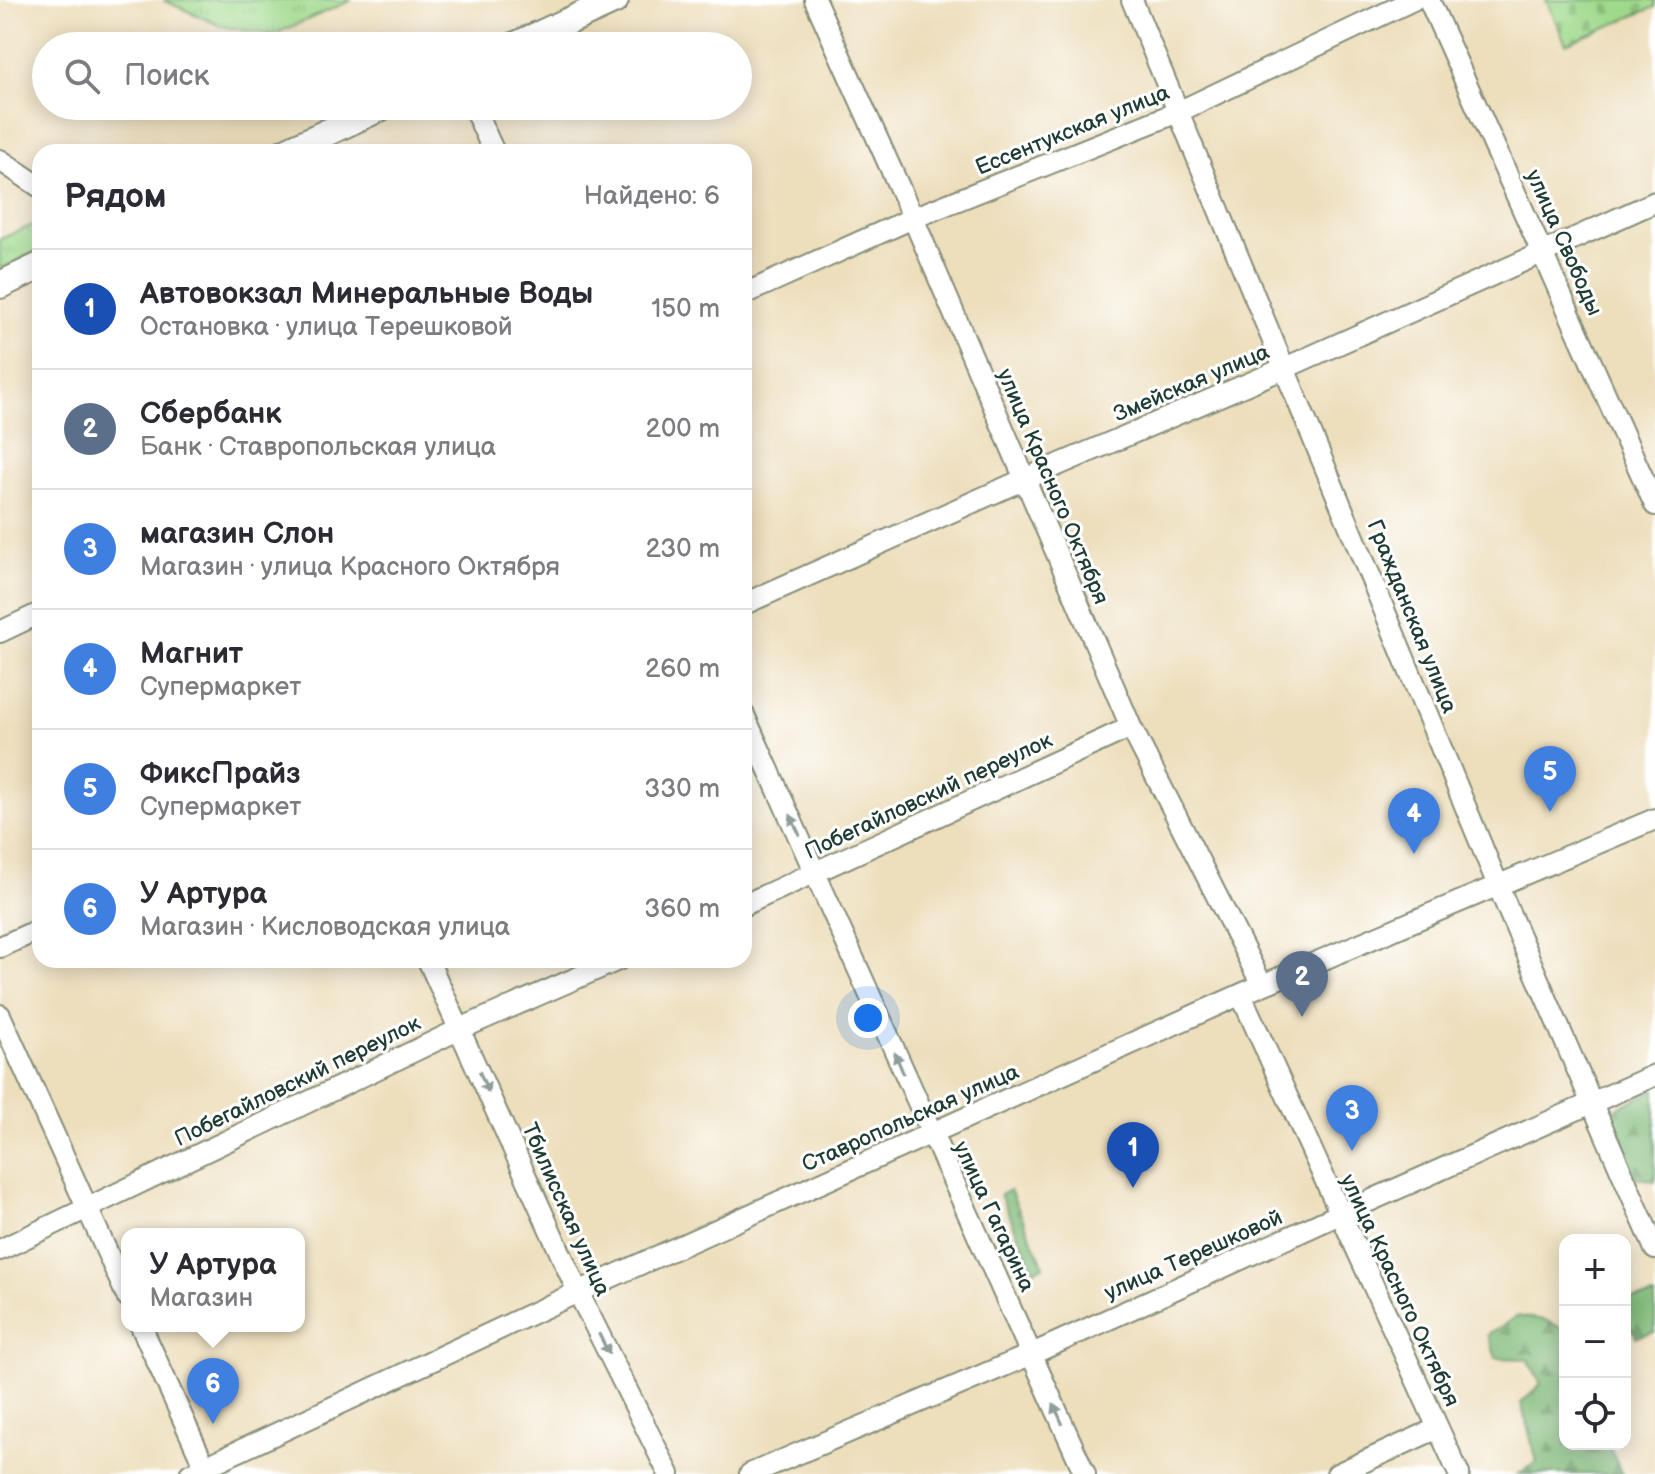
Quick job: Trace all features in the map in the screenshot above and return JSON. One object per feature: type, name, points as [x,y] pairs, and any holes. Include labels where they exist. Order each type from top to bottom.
[{"type":"main road","points":[[545,32],[615,0]]},
{"type":"main road","points":[[302,144],[354,120]]},
{"type":"main road","points":[[0,285],[32,270]]},
{"type":"street","name":"улица Красного Октября","points":[[815,0],[913,218],[1131,727],[1262,985]]},
{"type":"street","name":"Гражданская улица","points":[[1132,0],[1499,886],[1655,1249]]},
{"type":"street","name":"Ессентукская улица","points":[[752,290],[913,218],[1178,112],[1413,0]]},
{"type":"street","name":"улица Свободы","points":[[1429,0],[1655,505]]},
{"type":"street","points":[[479,120],[490,144]]},
{"type":"street","points":[[0,160],[32,182]]},
{"type":"street","name":"Змейская улица","points":[[752,600],[1285,368],[1655,202]]},
{"type":"street","points":[[0,632],[32,617]]},
{"type":"street","name":"Побегайловский переулок","points":[[752,901],[1131,727]]},
{"type":"street","name":"улица Гагарина","points":[[752,732],[1085,1474]]},
{"type":"street","name":"Ставропольская улица","points":[[201,1472],[578,1292],[1262,985],[1655,819]]},
{"type":"street","points":[[0,947],[32,933]]},
{"type":"street","name":"Тбилисская улица","points":[[432,968],[578,1292],[669,1474]]},
{"type":"street","name":"Побегайловский переулок","points":[[0,1250],[460,1029],[600,968]]},
{"type":"street","name":"улица Красного Октября","points":[[1241,995],[1459,1474]]},
{"type":"street","points":[[0,1015],[121,1283]]},
{"type":"street","name":"улица Терешковой","points":[[750,1474],[1032,1354],[1655,1075]]},
{"type":"street","points":[[143,1332],[201,1472]]},
{"type":"street","points":[[1337,1474],[1438,1428]]},
{"type":"green space","points":[[163,0],[352,0],[280,32],[256,32],[221,26]]},
{"type":"green space","points":[[1546,0],[1655,0],[1655,7],[1566,44]]},
{"type":"green space","points":[[32,225],[32,254],[0,269],[0,239]]},
{"type":"green space","points":[[1655,1089],[1655,1181],[1635,1177],[1609,1121],[1609,1112]]},
{"type":"green space","points":[[1010,1190],[1044,1266],[1034,1270],[1000,1195]]},
{"type":"green space","points":[[1655,1296],[1655,1332],[1636,1337],[1631,1327],[1631,1300]]},
{"type":"green space","points":[[1517,1316],[1545,1320],[1559,1327],[1559,1450],[1611,1450],[1622,1474],[1518,1474],[1537,1462],[1521,1403],[1541,1384],[1527,1359],[1496,1358],[1488,1335]]},
{"type":"place","name":"ФиксПрайз","points":[[1550,812]]},
{"type":"place","name":"Магнит","points":[[1414,854]]},
{"type":"place","name":"Сбербанк","points":[[1302,1017]]},
{"type":"place","name":"магазин Слон","points":[[1352,1151]]},
{"type":"place","name":"Автовокзал Минеральные Воды","points":[[1133,1188]]},
{"type":"place","name":"У Артура","points":[[213,1424]]}]
